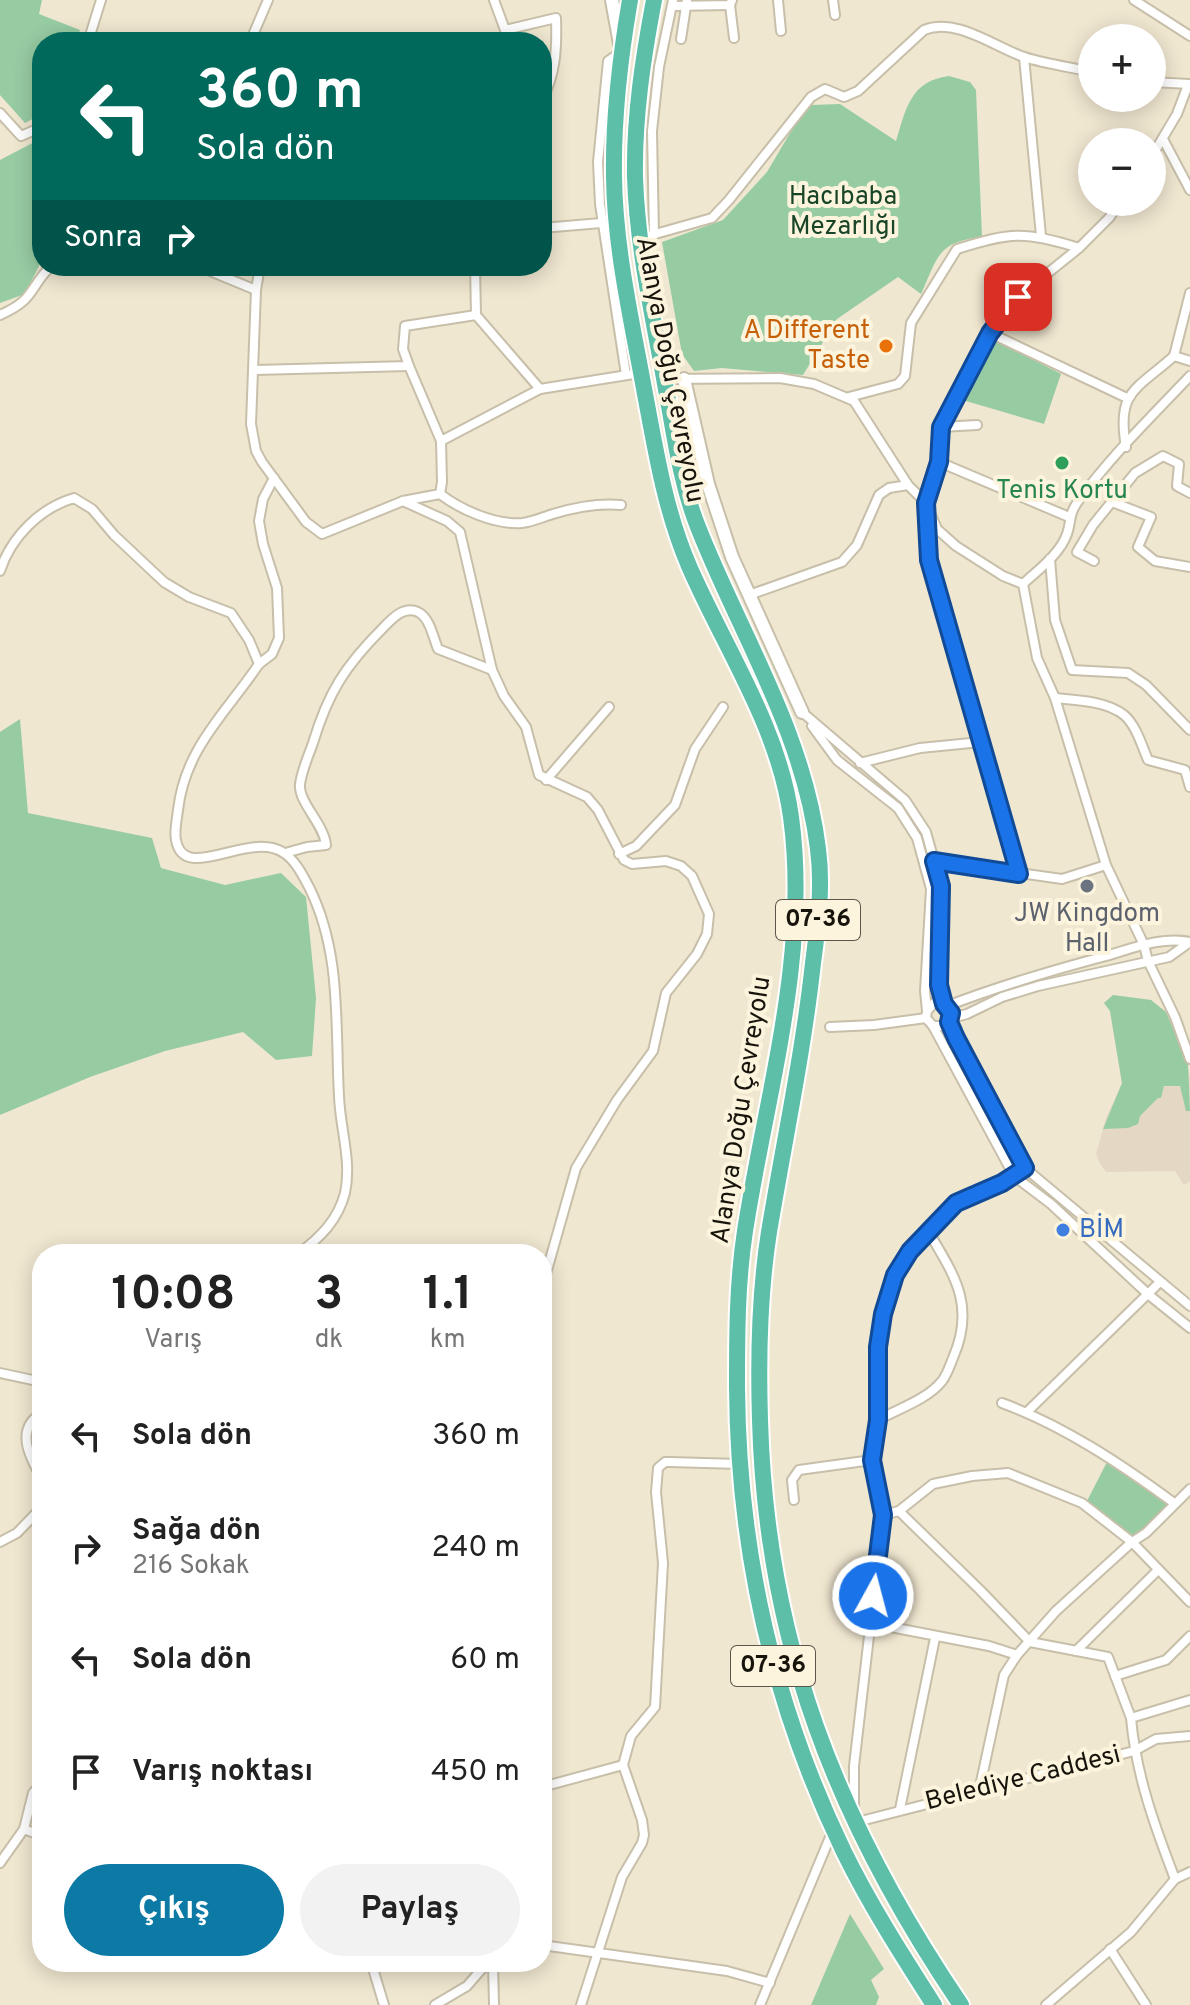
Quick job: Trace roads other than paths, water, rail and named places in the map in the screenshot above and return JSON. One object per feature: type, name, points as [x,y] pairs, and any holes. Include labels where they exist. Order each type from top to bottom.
[{"type":"highway","name":"Alanya Doğu Çevreyolu","points":[[630,0],[615,113],[615,203],[634,374],[673,523],[688,564],[769,739],[782,775],[792,828],[794,898],[789,974],[745,1230],[738,1289],[739,1464],[743,1517],[754,1589],[776,1678],[804,1760],[846,1856],[893,1941],[934,2005]]},
{"type":"highway","name":"Alanya Doğu Çevreyolu","points":[[654,0],[643,60],[635,152],[664,379],[694,518],[788,728],[812,804],[819,854],[820,898],[810,995],[761,1288],[761,1459],[767,1525],[790,1646],[831,1771],[867,1850],[910,1927],[961,2005]]},
{"type":"street","points":[[91,32],[101,0]]},
{"type":"street","points":[[254,32],[268,0]]},
{"type":"street","points":[[494,0],[505,30],[556,18],[557,52],[552,76]]},
{"type":"street","points":[[441,441],[540,389],[634,374],[601,223],[598,162],[608,61],[622,52],[612,0]]},
{"type":"street","points":[[778,0],[781,31]]},
{"type":"street","points":[[833,0],[835,15]]},
{"type":"street","points":[[1134,0],[1190,36]]},
{"type":"street","points":[[734,38],[731,3],[672,3],[659,67],[652,131],[648,237],[712,218],[811,97],[825,89],[844,97],[858,91],[924,30],[937,26],[957,29],[1024,57],[1078,69]]},
{"type":"street","points":[[681,39],[687,4]]},
{"type":"street","points":[[1024,57],[1041,236]]},
{"type":"street","points":[[1166,83],[1189,84],[1166,134]]},
{"type":"street","points":[[0,113],[21,136],[32,131]]},
{"type":"street","points":[[1166,145],[1190,190]]},
{"type":"street","points":[[1019,874],[929,560],[926,503],[939,462],[941,427],[990,333],[1018,297],[1079,248],[1110,216]]},
{"type":"street","points":[[552,227],[601,223]]},
{"type":"street","points":[[848,398],[898,384],[905,376],[911,323],[957,249],[1015,234],[1041,236],[1079,248]]},
{"type":"street","points":[[0,315],[17,308],[30,297],[44,276]]},
{"type":"street","points":[[222,276],[256,290]]},
{"type":"street","points":[[258,276],[252,437],[262,462],[306,522],[322,534],[403,501],[440,494],[456,506],[493,519],[522,523],[575,508],[599,504],[621,505]]},
{"type":"street","points":[[475,276],[476,315],[540,389]]},
{"type":"street","points":[[1126,447],[1122,415],[1127,398],[1174,356],[1190,293]]},
{"type":"street","points":[[440,494],[441,441],[403,349],[405,326],[476,315]]},
{"type":"street","points":[[990,333],[1127,398]]},
{"type":"street","points":[[1174,356],[1190,361]]},
{"type":"street","points":[[255,370],[409,366]]},
{"type":"street","points":[[1023,584],[1050,559],[1067,534],[1069,517],[1080,499],[1190,376]]},
{"type":"street","points":[[664,379],[780,378],[814,384],[858,403],[908,485],[926,503],[937,529],[956,546],[1003,576],[1023,584]]},
{"type":"street","points":[[684,379],[708,484],[732,557],[802,712],[837,760],[898,808],[917,838],[931,889],[926,1014],[1014,1176],[1051,1204],[1149,1295],[1190,1328]]},
{"type":"street","points":[[941,427],[977,425]]},
{"type":"street","points":[[1094,561],[1077,552],[1093,525],[1135,473],[1163,456],[1179,464],[1177,486],[1190,493]]},
{"type":"street","points":[[939,462],[1069,517]]},
{"type":"street","points":[[274,478],[263,499],[259,521],[277,588],[279,638],[272,654],[259,664],[237,697],[209,729],[188,766],[181,788],[176,841],[184,855],[199,860],[246,846],[272,848],[285,853],[307,884],[326,927],[335,972],[339,1100],[347,1176],[345,1193],[330,1225],[309,1244]]},
{"type":"street","points":[[749,595],[842,562],[857,545],[879,495],[889,488],[908,485]]},
{"type":"street","points":[[0,571],[6,555],[36,517],[74,498],[92,509],[114,535],[164,582],[189,597],[231,613],[249,640],[259,664]]},
{"type":"street","points":[[403,501],[447,521],[460,532],[492,670],[504,696],[526,727],[539,775],[587,797],[598,810],[624,860],[632,864],[666,861],[681,866],[692,876],[709,914],[707,934],[697,954],[666,993],[653,1051],[617,1100],[576,1168],[552,1253]]},
{"type":"street","points":[[1112,502],[1151,517],[1138,547],[1155,561],[1190,567]]},
{"type":"street","points":[[1050,559],[1055,620],[1072,670],[1128,673],[1146,685],[1190,730]]},
{"type":"street","points":[[1023,584],[1037,658],[1055,698],[1106,865],[1144,945],[1190,1059]]},
{"type":"street","points":[[285,853],[326,845],[316,818],[299,793],[301,779],[322,710],[349,662],[395,616],[407,610],[417,612],[426,619],[438,649],[492,670]]},
{"type":"street","points":[[1055,698],[1106,707],[1124,715],[1136,732],[1148,760],[1185,770],[1190,787]]},
{"type":"street","points":[[546,780],[609,707]]},
{"type":"street","points":[[619,854],[636,846],[675,805],[695,749],[723,707]]},
{"type":"street","points":[[802,712],[905,800],[926,832],[941,886],[938,976],[950,1020],[1025,1168],[1190,1306]]},
{"type":"street","points":[[860,763],[920,748],[981,742]]},
{"type":"street","points":[[934,861],[1062,879],[1106,865]]},
{"type":"street","points":[[830,1027],[874,1025],[926,1014],[934,1003],[946,1005],[1144,945],[1176,939],[1190,942]]},
{"type":"street","points":[[933,1026],[941,1027],[1002,997],[1038,986],[1169,957],[1190,942]]},
{"type":"street","points":[[855,1823],[854,1766],[883,1515],[872,1460],[878,1420],[878,1347],[883,1314],[895,1275],[910,1251],[928,1231],[956,1203],[1025,1168]]},
{"type":"street","points":[[878,1420],[920,1398],[942,1381],[961,1340],[963,1301],[956,1280],[928,1231]]},
{"type":"street","points":[[1027,1412],[1160,1282]]},
{"type":"street","points":[[0,1373],[32,1380]]},
{"type":"street","points":[[1002,1403],[1027,1412],[1129,1470],[1174,1503]]},
{"type":"street","points":[[32,1421],[26,1438],[32,1461]]},
{"type":"street","points":[[794,1500],[792,1480],[799,1470],[872,1460]]},
{"type":"street","points":[[581,2005],[622,1877],[644,1835],[623,1765],[631,1736],[655,1707],[663,1563],[656,1492],[658,1468],[665,1462],[739,1464]]},
{"type":"street","points":[[883,1515],[899,1511],[933,1484],[1008,1473],[1082,1503],[1132,1542],[1190,1602]]},
{"type":"street","points":[[979,1791],[1004,1675],[1017,1655],[1056,1611],[1146,1533],[1190,1489]]},
{"type":"street","points":[[899,1511],[1030,1642],[1108,1657],[1131,1718],[1134,1751],[1152,1820],[1175,1879]]},
{"type":"street","points":[[0,1542],[17,1533],[32,1517]]},
{"type":"street","points":[[1076,1651],[1158,1570]]},
{"type":"street","points":[[870,1623],[989,1646],[1017,1655]]},
{"type":"street","points":[[1115,1676],[1166,1660],[1190,1636]]},
{"type":"street","points":[[900,1809],[935,1638]]},
{"type":"street","points":[[1131,1718],[1190,1700]]},
{"type":"street","name":"Belediye Caddesi","points":[[855,1823],[1134,1751],[1156,1739],[1190,1736]]},
{"type":"street","points":[[552,1784],[623,1765]]},
{"type":"street","points":[[0,1863],[24,1829],[32,1797]]},
{"type":"street","points":[[24,1829],[32,1832]]},
{"type":"street","points":[[760,2005],[833,1829]]},
{"type":"street","points":[[1046,2005],[1131,1932],[1175,1879],[1190,1872]]},
{"type":"street","points":[[552,1946],[727,1971],[770,1983]]},
{"type":"street","points":[[1110,1949],[1146,2005]]},
{"type":"street","points":[[374,1972],[384,2005]]},
{"type":"street","points":[[435,2005],[467,1986],[479,1972]]},
{"type":"street","points":[[493,1972],[494,2005]]},
{"type":"place","name":"A Different Taste","points":[[886,346]]},
{"type":"place","name":"Tenis Kortu","points":[[1062,463]]},
{"type":"place","name":"JW Kingdom Hall","points":[[1087,886]]},
{"type":"place","name":"BİM","points":[[1063,1230]]},
{"type":"park label","name":"Hacıbaba Mezarlığı","points":[[843,212]]}]
